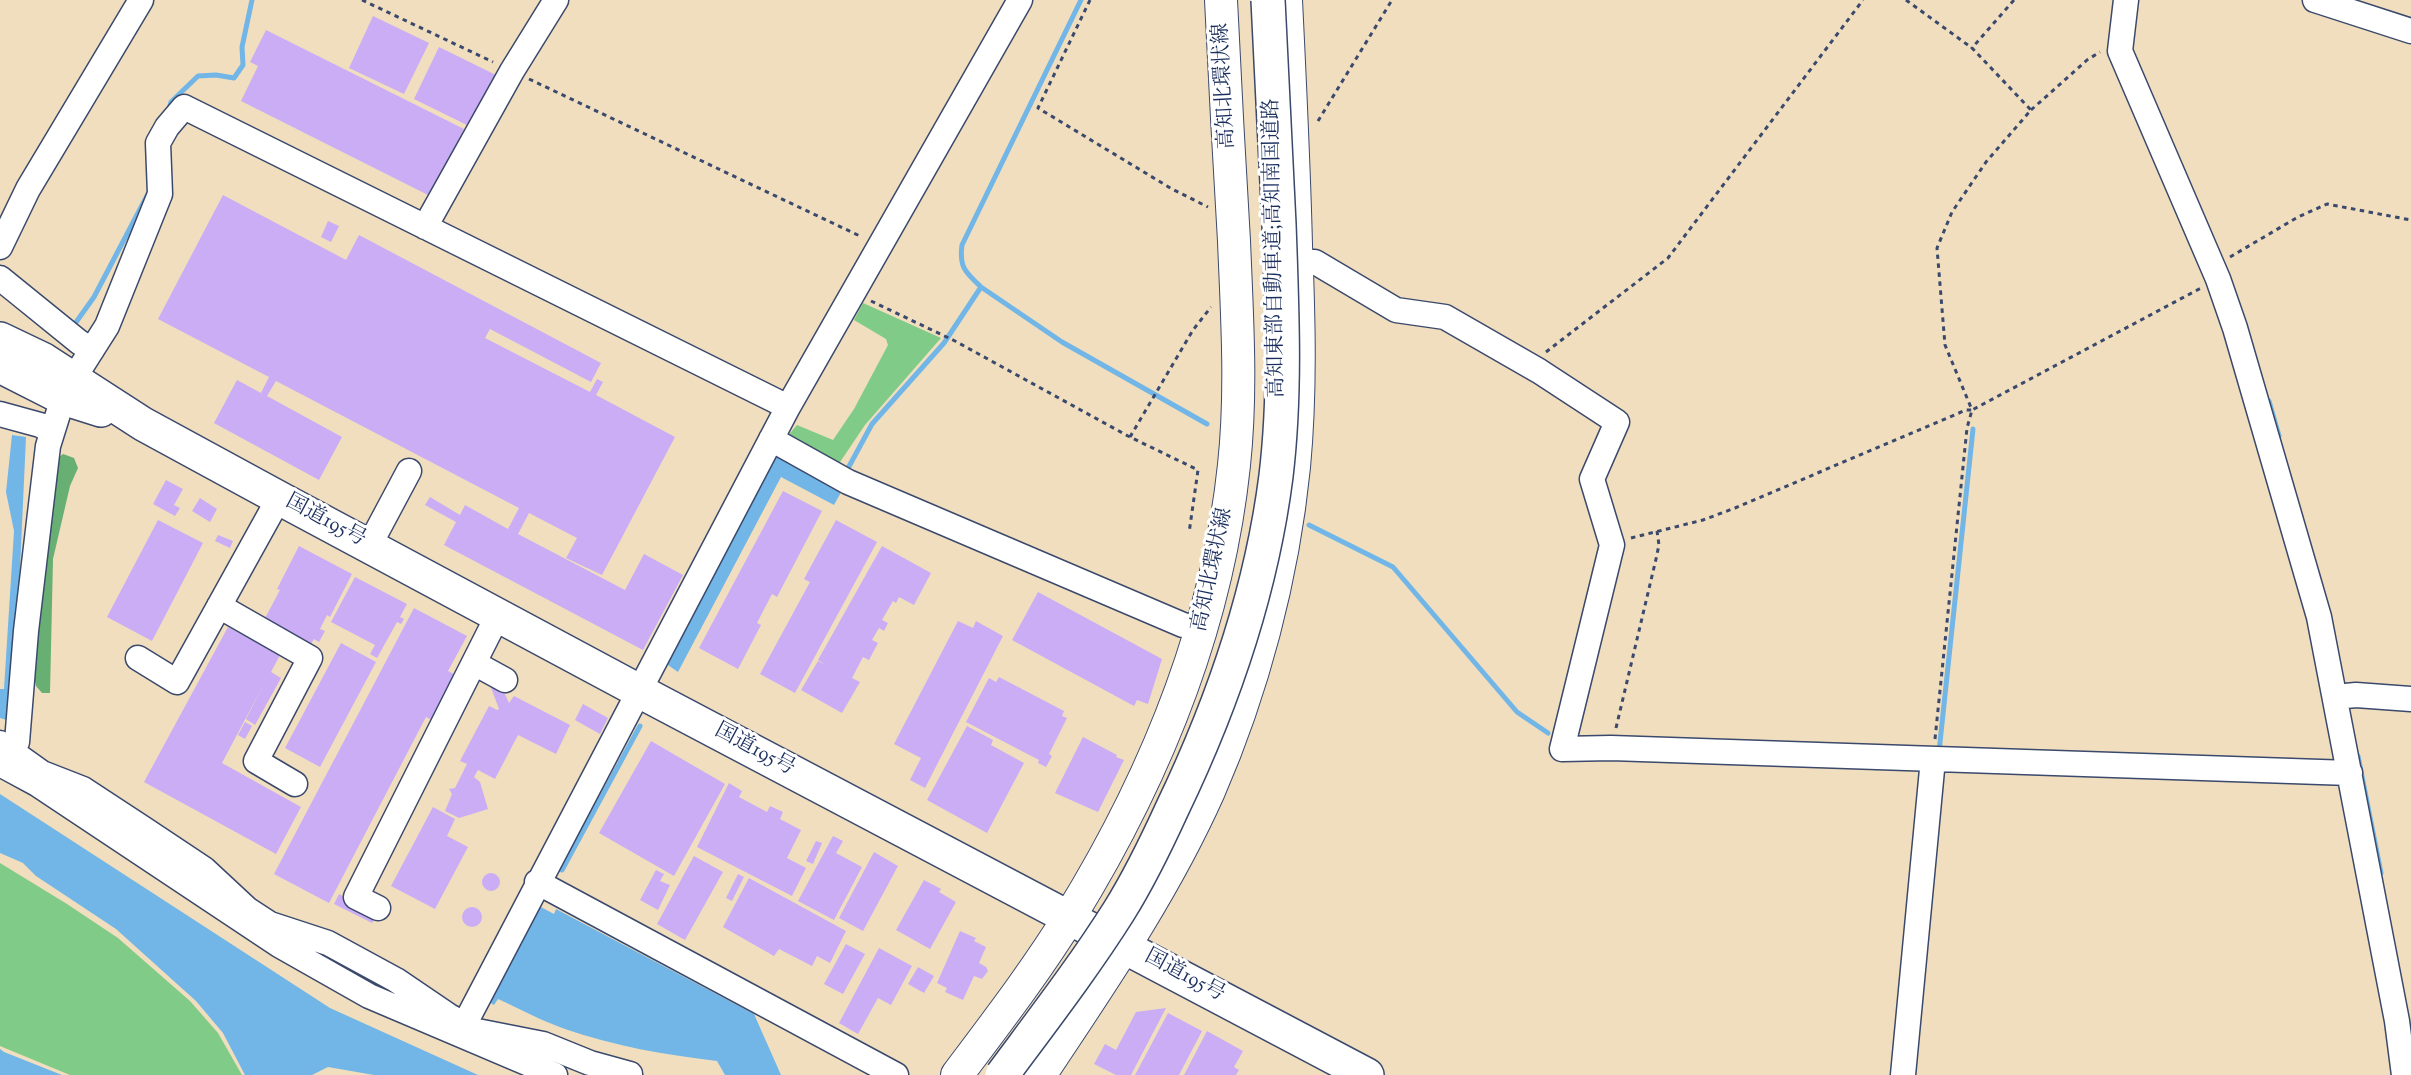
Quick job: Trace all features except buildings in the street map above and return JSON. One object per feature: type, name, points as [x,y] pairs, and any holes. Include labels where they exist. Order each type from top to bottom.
[{"type":"highway","name":"高知東部自動車道;高知南国道路","points":[[1002,1075],[1068,986],[1120,909],[1157,841],[1196,761],[1226,686],[1249,612],[1266,542],[1276,474],[1281,403],[1283,318],[1268,0]]},
{"type":"highway","name":"国道195号","points":[[0,339],[44,360],[69,388]]},
{"type":"highway","name":"国道195号","points":[[0,366],[69,388],[143,424],[639,691],[1367,1075]]},
{"type":"main road","name":"高知北環状線","points":[[957,1075],[1069,917],[1125,820],[1175,710],[1203,628],[1227,518],[1234,465],[1238,402],[1237,310],[1221,0]]},
{"type":"main road","points":[[1040,1075],[1126,947],[1182,847],[1209,791],[1246,691],[1262,636],[1286,529],[1294,467],[1298,401],[1297,262],[1286,0]]},
{"type":"street","points":[[0,247],[28,189],[141,0]]},
{"type":"street","points":[[425,227],[512,71],[556,0]]},
{"type":"street","points":[[461,1029],[788,407],[1020,0]]},
{"type":"street","points":[[2126,0],[2120,51],[2221,269],[2235,328],[2319,617],[2345,696],[2349,773],[2397,1021],[2404,1075]]},
{"type":"street","points":[[2314,0],[2411,31]]},
{"type":"street","points":[[555,1075],[461,1029],[396,980],[338,948],[270,924],[251,920],[4,753],[17,742],[26,631],[46,457],[52,431],[69,388],[107,326],[160,194],[158,143],[167,127],[184,106],[788,407]]},
{"type":"street","points":[[1297,262],[1315,262],[1396,310],[1445,317],[1539,372],[1617,422],[1592,479],[1612,545],[1562,749],[1611,748],[2349,773]]},
{"type":"street","points":[[0,278],[92,350]]},
{"type":"street","points":[[0,414],[40,425],[52,431]]},
{"type":"street","points":[[771,439],[842,478],[1183,625],[1203,628]]},
{"type":"street","points":[[369,546],[409,471]]},
{"type":"street","points":[[138,658],[177,682],[279,498]]},
{"type":"street","points":[[219,606],[310,658],[256,761],[295,784]]},
{"type":"street","points":[[378,908],[356,897],[498,615]]},
{"type":"street","points":[[474,663],[505,680]]},
{"type":"street","points":[[2345,696],[2411,699]]},
{"type":"street","points":[[1903,1075],[1933,759]]},
{"type":"street","points":[[537,882],[896,1075]]},
{"type":"street","points":[[461,1029],[543,1044],[590,1064],[630,1074]]},
{"type":"path","points":[[362,0],[880,245]]},
{"type":"path","points":[[1090,0],[1038,108],[1172,189],[1213,208]]},
{"type":"path","points":[[1317,123],[1392,0]]},
{"type":"path","points":[[1539,372],[1546,351],[1668,258],[1863,0]]},
{"type":"path","points":[[1906,0],[1972,48],[2031,110]]},
{"type":"path","points":[[1972,48],[2014,0]]},
{"type":"path","points":[[1933,759],[1967,428],[1972,410],[1945,345],[1937,248],[1952,212],[1980,170],[2031,110],[2087,60],[2106,48],[2120,51]]},
{"type":"path","points":[[1610,540],[1619,541],[1703,520],[1966,410],[1972,410],[2221,269],[2298,217],[2327,204],[2411,220]]},
{"type":"path","points":[[853,293],[955,341],[1130,437],[1198,470],[1189,533]]},
{"type":"path","points":[[1130,437],[1192,330],[1210,307],[1237,310]]},
{"type":"path","points":[[1611,748],[1659,545],[1657,531]]},
{"type":"green space","points":[[863,303],[941,338],[865,425],[836,468],[785,439],[797,425],[833,440],[854,409],[888,345],[886,339],[854,320]]},
{"type":"green space","points":[[63,454],[74,458],[78,468],[70,486],[53,559],[50,693],[42,693],[36,686],[34,676],[37,657],[35,626],[54,461]]},
{"type":"green space","points":[[0,863],[118,938],[190,1001],[218,1033],[242,1075],[70,1075],[0,1046]]},
{"type":"water","points":[[12,435],[26,437],[13,722],[0,718],[0,689],[4,689],[14,531],[6,492]]},
{"type":"water","points":[[781,451],[844,487],[834,505],[781,477],[678,672],[665,663],[772,456]]},
{"type":"water","points":[[0,794],[330,1008],[478,1075],[374,1075],[328,1067],[312,1075],[245,1075],[223,1033],[196,1001],[116,929],[36,876],[23,863],[0,853]]},
{"type":"water","points":[[537,905],[554,914],[556,909],[754,1014],[781,1075],[725,1075],[717,1061],[621,1045],[556,1026],[498,999],[494,1005],[487,1001]]},
{"type":"water","points":[[0,1049],[4,1052],[62,1075],[0,1075]]},
{"type":"waterway","points":[[169,109],[171,102],[198,76],[216,75],[234,78],[243,65],[242,47],[252,0]]},
{"type":"waterway","points":[[846,472],[872,424],[944,343],[981,287],[964,269],[961,259],[962,245],[1081,0]]},
{"type":"waterway","points":[[74,325],[94,297],[149,192]]},
{"type":"waterway","points":[[981,287],[1062,342],[1207,424]]},
{"type":"waterway","points":[[2269,401],[2279,436]]},
{"type":"waterway","points":[[1939,752],[1973,429]]},
{"type":"waterway","points":[[1309,525],[1393,567],[1517,712],[1548,733]]},
{"type":"waterway","points":[[562,870],[640,726]]},
{"type":"waterway","points":[[2358,756],[2381,873]]}]
